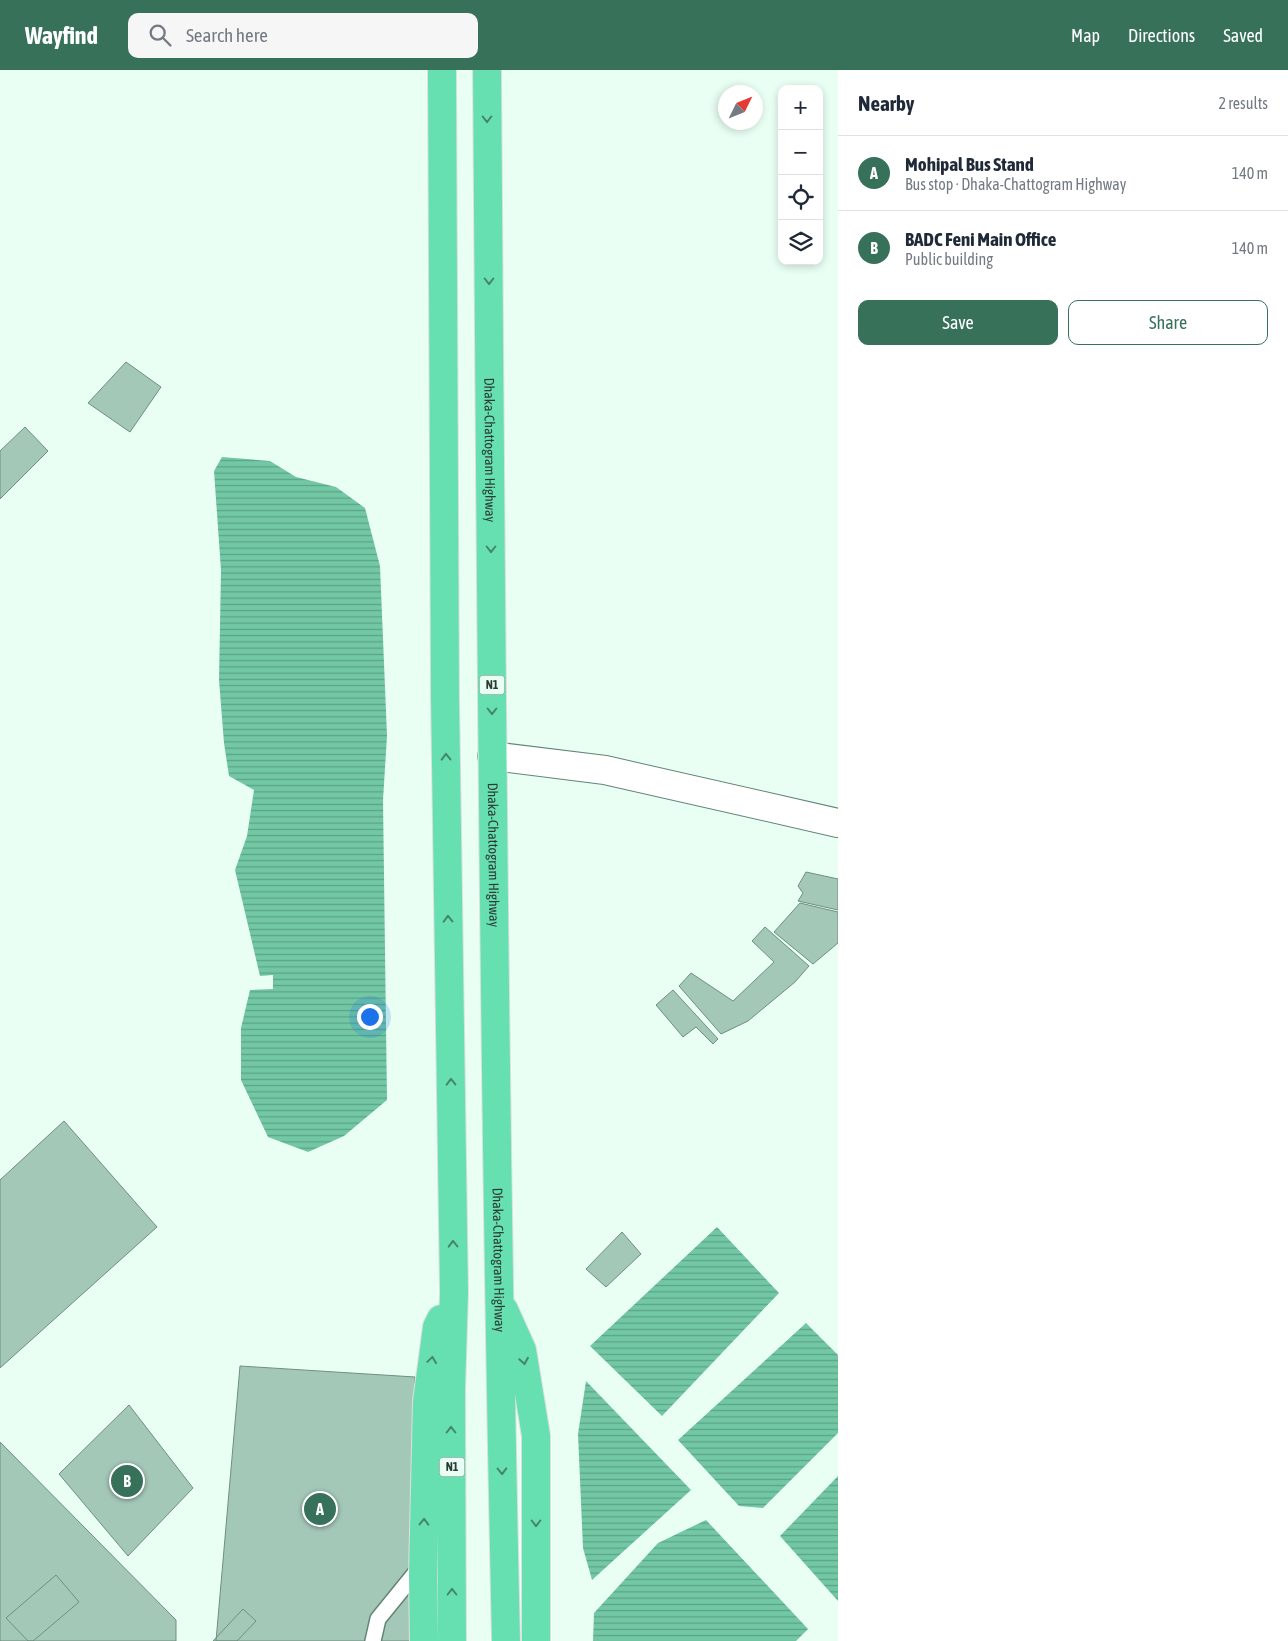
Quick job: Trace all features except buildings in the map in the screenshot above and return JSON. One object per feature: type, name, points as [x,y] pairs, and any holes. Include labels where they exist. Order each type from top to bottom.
[{"type":"highway","name":"N1","points":[[442,70],[445,698],[454,1293],[451,1390],[452,1641]]},
{"type":"highway","name":"Dhaka-Chattogram Highway","points":[[487,70],[492,756],[506,1641]]},
{"type":"highway","points":[[424,1641],[423,1563],[426,1402],[437,1327],[454,1293]]},
{"type":"highway","points":[[500,1300],[522,1350],[536,1436],[536,1641]]},
{"type":"street","points":[[492,756],[605,770],[838,823]]},
{"type":"lane","points":[[373,1641],[378,1619],[423,1563]]},
{"type":"shaded area","points":[[222,457],[270,461],[296,477],[336,487],[365,508],[380,566],[387,736],[383,800],[387,1100],[344,1136],[308,1152],[268,1137],[241,1080],[241,1028],[250,990],[273,989],[273,975],[260,976],[235,870],[247,836],[254,790],[229,776],[224,743],[219,680],[221,570],[214,471]]},
{"type":"shaded area","points":[[717,1227],[779,1293],[662,1416],[590,1346]]},
{"type":"shaded area","points":[[806,1323],[838,1355],[838,1433],[763,1508],[739,1506],[678,1440]]},
{"type":"shaded area","points":[[586,1381],[691,1490],[592,1580],[583,1548],[578,1434]]},
{"type":"shaded area","points":[[838,1476],[838,1601],[780,1536]]},
{"type":"shaded area","points":[[706,1520],[808,1629],[796,1641],[593,1641],[594,1613],[658,1543]]},
{"type":"place","name":"BADC Feni Main Office","points":[[127,1481]]},
{"type":"place","name":"Mohipal Bus Stand","points":[[320,1509]]}]
